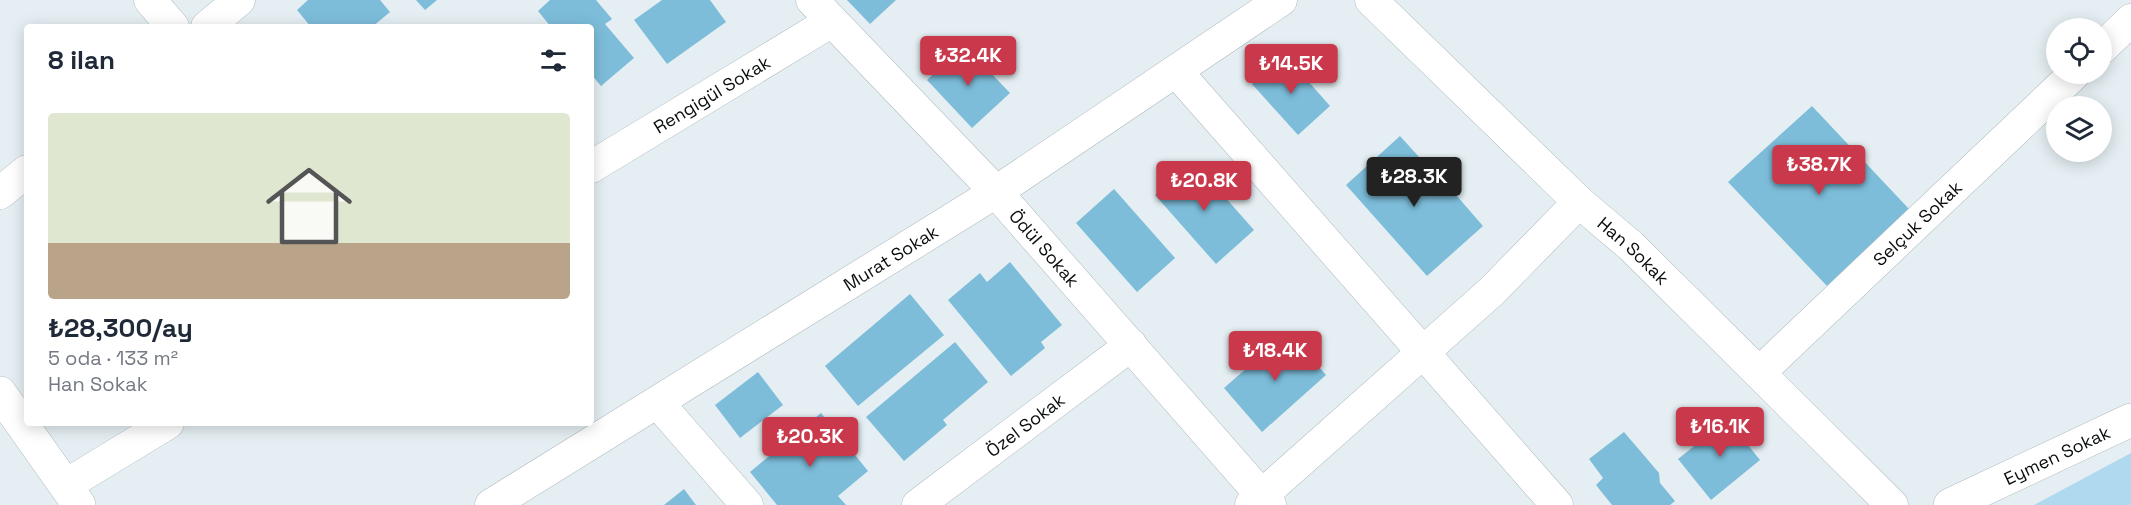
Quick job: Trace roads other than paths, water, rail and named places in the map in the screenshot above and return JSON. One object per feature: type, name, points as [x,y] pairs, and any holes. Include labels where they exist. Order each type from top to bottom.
[{"type":"main road","points":[[0,393],[72,495]]},
{"type":"main road","name":"Eymen Sokak","points":[[1950,505],[2131,420]]},
{"type":"street","points":[[150,0],[170,24]]},
{"type":"street","name":"Murat Sokak","points":[[491,505],[996,192],[1281,0]]},
{"type":"street","name":"Han Sokak","points":[[1371,0],[1579,202],[1631,246],[1892,505]]},
{"type":"street","name":"Rengigül Sokak","points":[[594,165],[822,11]]},
{"type":"street","name":"Ödül Sokak","points":[[822,11],[996,192],[1131,345],[1261,502]]},
{"type":"street","points":[[2112,38],[2131,20]]},
{"type":"street","points":[[1176,71],[1557,505]]},
{"type":"street","name":"Selçuk Sokak","points":[[1760,373],[2063,84]]},
{"type":"street","points":[[0,193],[24,173]]},
{"type":"street","points":[[1261,502],[1492,291],[1579,202]]},
{"type":"street","name":"Özel Sokak","points":[[918,505],[1131,345]]},
{"type":"street","points":[[658,403],[747,505]]},
{"type":"street","points":[[72,495],[164,426]]}]
